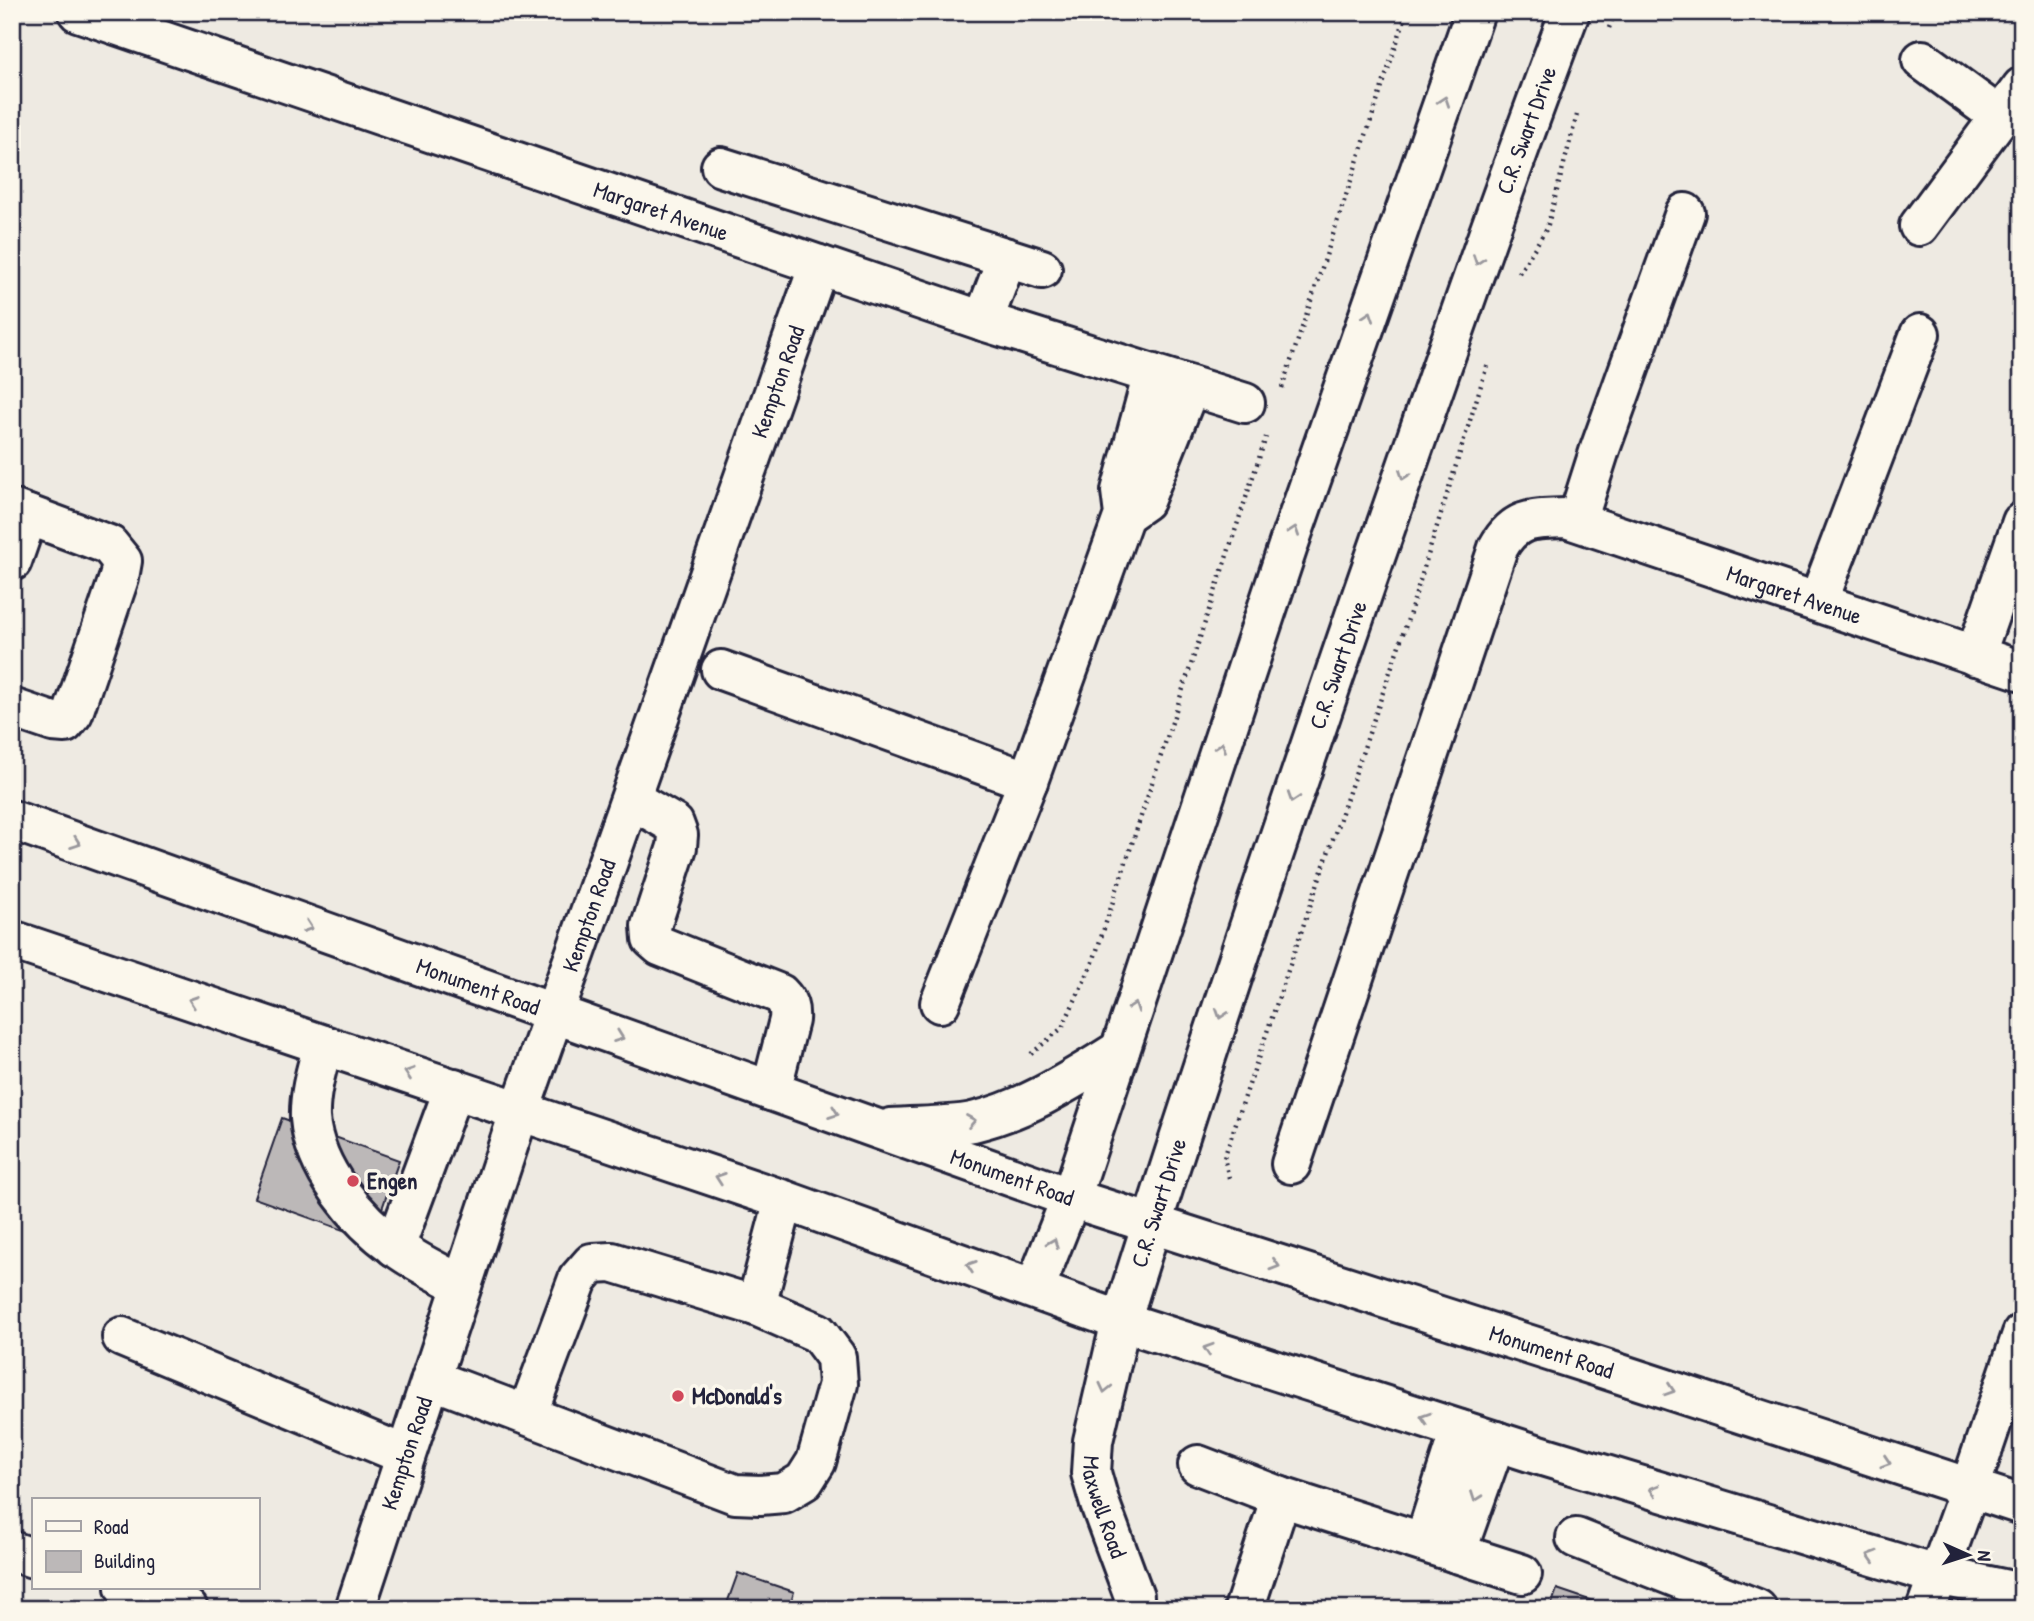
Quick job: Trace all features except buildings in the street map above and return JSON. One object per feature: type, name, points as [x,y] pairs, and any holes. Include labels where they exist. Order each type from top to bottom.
[{"type":"main road","name":"Margaret Avenue","points":[[78,12],[983,321],[1190,386],[1263,399]]},
{"type":"main road","points":[[1035,1289],[1071,1198],[1289,543],[1475,12]]},
{"type":"main road","name":"C.R. Swart Drive","points":[[1121,1321],[1314,734],[1500,195],[1570,12]]},
{"type":"main road","points":[[1922,60],[2000,117]]},
{"type":"main road","points":[[1919,226],[2022,87]]},
{"type":"main road","points":[[721,167],[1025,264],[983,321]]},
{"type":"main road","points":[[1291,1164],[1498,548],[1506,534],[1517,525],[1534,519],[1572,520],[1685,213]]},
{"type":"main road","name":"Kempton Road","points":[[355,1609],[520,1110],[819,265]]},
{"type":"main road","points":[[1818,602],[1920,334]]},
{"type":"main road","points":[[940,1003],[1028,781],[1124,515],[1121,491],[1153,374]]},
{"type":"main road","points":[[1124,515],[1144,500],[1190,386]]},
{"type":"main road","points":[[12,561],[20,512],[109,545],[121,561],[119,578],[73,713],[65,723],[53,722],[12,708]]},
{"type":"main road","name":"Margaret Avenue","points":[[1572,520],[2022,671]]},
{"type":"main road","points":[[1975,656],[2022,522]]},
{"type":"main road","points":[[721,670],[1028,781]]},
{"type":"main road","points":[[631,799],[674,824],[678,835],[677,847],[651,926],[652,939],[660,946],[780,993],[787,1002],[789,1020],[771,1091]]},
{"type":"main road","name":"Monument Road","points":[[12,820],[1071,1198],[2022,1506]]},
{"type":"main road","points":[[12,940],[785,1200],[1121,1321],[1496,1441],[1932,1592],[2022,1593]]},
{"type":"main road","points":[[323,1045],[312,1089],[310,1116],[313,1138],[323,1163],[363,1218],[396,1247],[462,1285]]},
{"type":"main road","points":[[878,1129],[971,1122],[1015,1109],[1041,1098],[1120,1050]]},
{"type":"main road","points":[[396,1247],[454,1088]]},
{"type":"main road","points":[[755,1306],[785,1200]]},
{"type":"main road","points":[[431,1379],[735,1494],[760,1495],[784,1493],[803,1481],[816,1462],[838,1384],[836,1357],[818,1333],[755,1306],[612,1262],[592,1263],[578,1279],[527,1415]]},
{"type":"main road","name":"Maxwell Road","points":[[1121,1321],[1093,1441],[1091,1473],[1134,1596],[1133,1609]]},
{"type":"main road","points":[[1932,1592],[2022,1334]]},
{"type":"main road","points":[[122,1337],[405,1455]]},
{"type":"main road","points":[[1440,1548],[1460,1430]]},
{"type":"main road","points":[[1440,1548],[1496,1441]]},
{"type":"main road","points":[[1198,1465],[1281,1497],[1522,1574]]},
{"type":"main road","points":[[1244,1609],[1281,1497]]},
{"type":"main road","points":[[1576,1538],[1756,1609]]},
{"type":"main road","points":[[12,1551],[32,1558]]},
{"type":"main road","points":[[131,1590],[188,1609]]},
{"type":"path","points":[[1263,399],[1407,12]]},
{"type":"path","points":[[1606,36],[1615,12]]},
{"type":"path","points":[[1513,284],[1547,228],[1579,108]]},
{"type":"path","points":[[1229,1178],[1224,1158],[1408,619],[1489,361]]},
{"type":"path","points":[[1022,1062],[1062,1028],[1093,962],[1267,435]]},
{"type":"place","name":"Engen","points":[[353,1181]]},
{"type":"place","name":"McDonald's","points":[[678,1396]]}]
